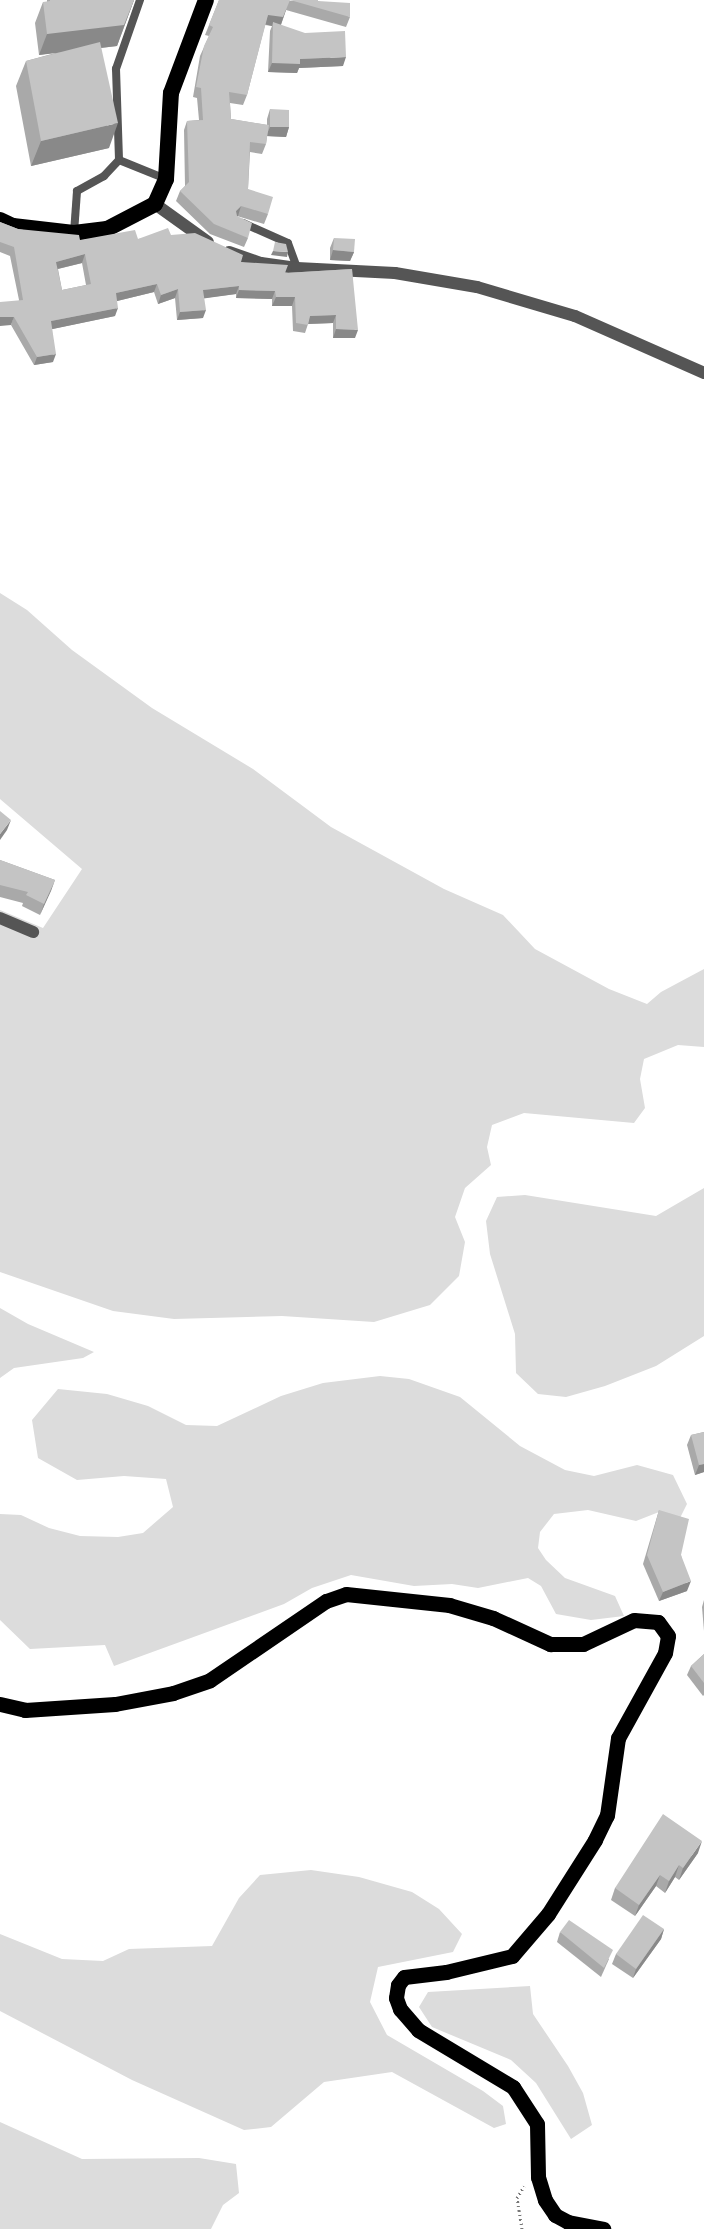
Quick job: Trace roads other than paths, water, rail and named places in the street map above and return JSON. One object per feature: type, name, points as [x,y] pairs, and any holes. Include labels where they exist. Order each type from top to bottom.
[{"type":"highway","points":[[0,220],[13,226],[74,233],[107,229],[155,204],[166,179],[171,93],[206,0]]},
{"type":"main road","points":[[0,1704],[26,1710],[115,1704],[173,1693],[210,1680],[326,1601],[346,1594],[449,1605],[493,1618],[550,1644],[582,1644],[634,1620],[658,1622],[668,1636],[665,1653],[618,1738],[607,1815],[595,1840],[548,1914],[512,1956],[446,1972],[421,1972],[404,1977],[398,1985],[400,2009],[418,2030],[513,2087],[537,2124],[540,2151],[538,2177],[545,2200],[555,2215],[603,2229]]},
{"type":"street","points":[[155,204],[203,240],[261,263],[297,268],[395,273],[477,287],[575,316],[704,373]]},
{"type":"street","points":[[0,918],[33,932]]},
{"type":"lane","points":[[74,233],[77,191],[104,176],[119,160],[116,69],[140,0]]},
{"type":"lane","points":[[119,160],[166,179]]},
{"type":"lane","points":[[238,222],[288,243],[297,268]]}]
